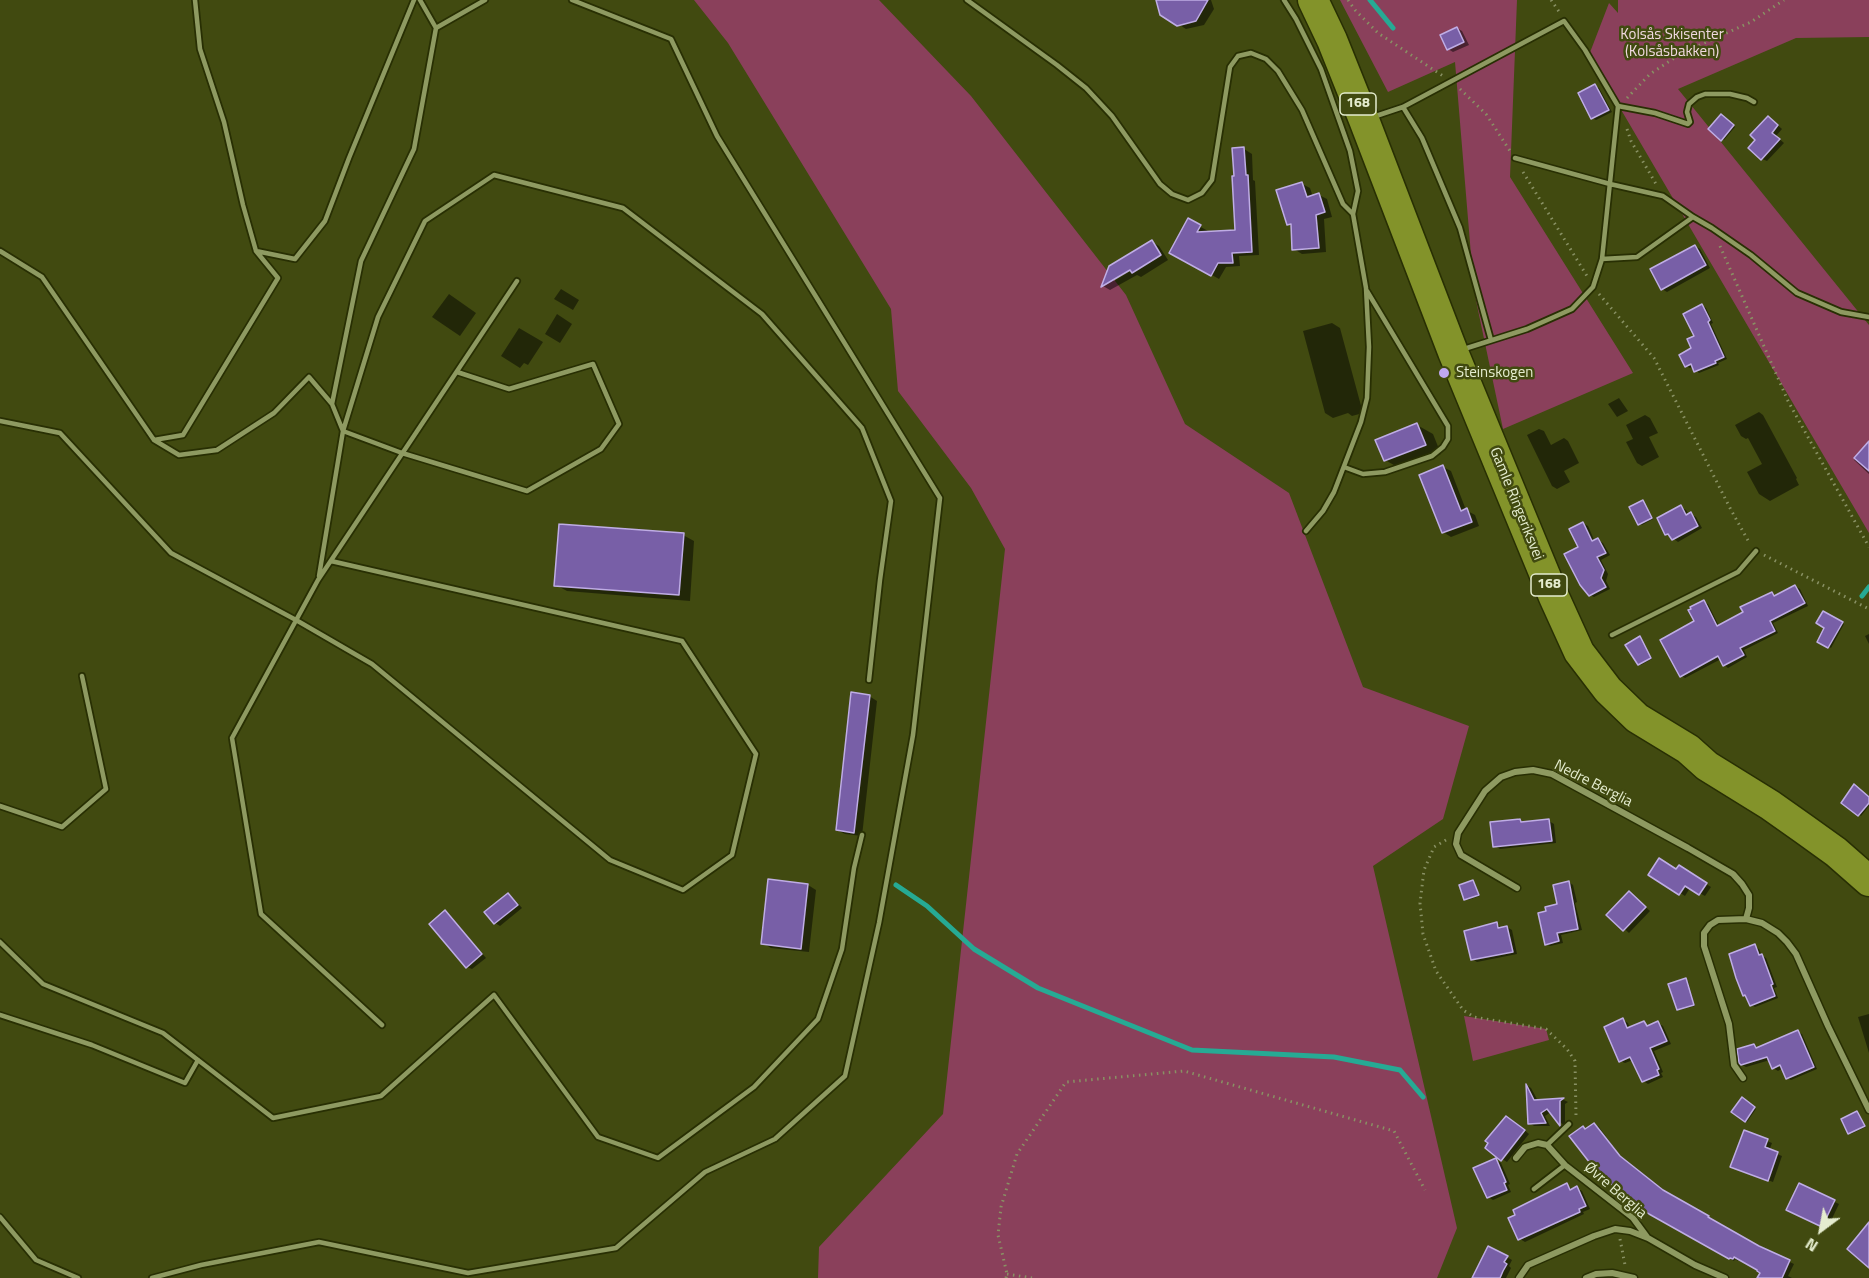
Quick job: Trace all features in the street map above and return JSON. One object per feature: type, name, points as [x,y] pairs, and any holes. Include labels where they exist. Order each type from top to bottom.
[{"type":"main road","name":"Gamle Ringeriksvei","points":[[1313,0],[1332,40],[1364,120],[1453,352],[1579,652],[1594,674],[1623,706],[1654,730],[1688,749],[1707,766],[1770,805],[1836,852],[1869,881]]},
{"type":"main road","name":"Gamle Ringeriksvei","points":[[1688,749],[1711,755],[1775,788],[1825,820],[1869,854]]},
{"type":"street","name":"Nedre Berglia","points":[[1458,833],[1485,791],[1502,777],[1515,772],[1533,770],[1552,774],[1732,874],[1749,895],[1746,919]]},
{"type":"street","points":[[1458,833],[1456,844],[1461,855],[1517,888]]},
{"type":"street","points":[[1743,1078],[1734,1065],[1729,1024],[1704,946],[1704,933],[1718,920],[1746,919],[1762,923],[1778,933],[1796,954],[1869,1110]]},
{"type":"street","points":[[1516,1158],[1525,1147],[1538,1143],[1547,1145]]},
{"type":"street","name":"Øvre Berglia","points":[[1547,1145],[1565,1165],[1633,1218],[1648,1238]]},
{"type":"street","name":"Øvre Berglia","points":[[1519,1278],[1528,1265],[1594,1236],[1618,1230],[1630,1231],[1648,1238],[1725,1278]]},
{"type":"street","points":[[1586,1278],[1596,1274],[1612,1273],[1631,1277]]},
{"type":"lane","points":[[154,440],[183,435],[278,278],[256,251],[224,122],[200,49],[195,0]]},
{"type":"lane","points":[[256,251],[295,259],[325,221],[414,0]]},
{"type":"lane","points":[[332,404],[361,261],[414,149],[436,28],[420,0]]},
{"type":"lane","points":[[436,28],[485,0]]},
{"type":"lane","points":[[152,1278],[201,1265],[319,1242],[468,1273],[616,1248],[705,1172],[775,1139],[845,1077],[879,923],[913,735],[940,498],[717,136],[671,39],[572,0]]},
{"type":"lane","points":[[967,0],[1058,65],[1086,88],[1112,116],[1160,184],[1172,194],[1188,200],[1202,193],[1212,180],[1230,67],[1238,56],[1251,53],[1266,59],[1278,72],[1302,110],[1343,204],[1353,214]]},
{"type":"lane","points":[[1284,0],[1321,69],[1350,151],[1358,191],[1353,214],[1366,288],[1369,346],[1367,398],[1361,422],[1334,492],[1323,511],[1306,531]]},
{"type":"lane","points":[[1364,120],[1403,107],[1564,21],[1585,50],[1618,106],[1602,259],[1593,287],[1572,309],[1527,329],[1453,352]]},
{"type":"lane","points":[[1618,106],[1655,113],[1688,124],[1690,122],[1687,112],[1689,104],[1697,97],[1706,94],[1730,94],[1754,102]]},
{"type":"lane","points":[[1403,107],[1422,138],[1460,228],[1491,340]]},
{"type":"lane","points":[[1515,158],[1664,196],[1750,255],[1797,293],[1841,312],[1869,317]]},
{"type":"lane","points":[[318,580],[343,432],[378,317],[425,221],[494,176],[623,208],[762,314],[862,428],[891,501],[869,680]]},
{"type":"lane","points":[[1602,259],[1637,257],[1693,217]]},
{"type":"lane","points":[[0,251],[42,277],[154,440],[179,455],[217,450],[274,413],[309,377],[332,404],[343,432],[402,453],[528,491],[602,449],[619,424],[593,364],[509,390],[457,372]]},
{"type":"lane","points":[[382,1025],[261,914],[232,738],[318,580],[517,281]]},
{"type":"lane","points":[[1344,467],[1363,474],[1385,472],[1432,456],[1443,447],[1448,439],[1448,426],[1366,288]]},
{"type":"lane","points":[[0,421],[60,433],[171,553],[372,664],[610,860],[683,890],[732,855],[756,754],[682,641],[331,561]]},
{"type":"lane","points":[[1612,635],[1738,572],[1756,551]]},
{"type":"lane","points":[[0,806],[62,827],[106,789],[82,676]]},
{"type":"lane","points":[[0,942],[44,984],[163,1033],[273,1118],[381,1096],[494,995],[598,1137],[658,1158],[754,1087],[818,1019],[842,949],[854,868],[862,836]]},
{"type":"lane","points":[[0,1015],[92,1045],[185,1083],[198,1060]]},
{"type":"lane","points":[[1547,1145],[1569,1124]]},
{"type":"lane","name":"Øvre Berglia","points":[[1534,1189],[1565,1165]]},
{"type":"lane","points":[[0,1217],[36,1260],[78,1278]]},
{"type":"path","points":[[1348,0],[1378,33],[1452,82],[1486,114],[1593,287],[1654,358],[1731,510],[1756,551],[1869,609]]},
{"type":"path","points":[[1551,0],[1564,21]]},
{"type":"path","points":[[1664,196],[1630,141],[1618,106],[1650,74],[1682,52],[1751,22],[1784,0]]},
{"type":"path","points":[[1712,228],[1788,401],[1869,547]]},
{"type":"path","points":[[1458,833],[1434,847],[1424,870],[1420,903],[1423,934],[1437,971],[1463,1010],[1474,1017],[1546,1029],[1567,1049],[1575,1061],[1576,1117]]},
{"type":"path","points":[[1032,1278],[1007,1276],[998,1235],[1001,1207],[1017,1154],[1066,1082],[1184,1071],[1394,1131],[1425,1190]]},
{"type":"path","points":[[1618,1230],[1631,1277]]},
{"type":"green space","points":[[694,0],[879,0],[971,96],[1126,295],[1185,424],[1289,493],[1363,687],[1469,726],[1443,819],[1373,866],[1457,1228],[1437,1278],[818,1278],[819,1247],[943,1114],[1005,549],[971,488],[898,391],[891,309],[728,43]]},
{"type":"green space","points":[[1340,0],[1517,0],[1510,177],[1633,373],[1503,429],[1474,291],[1455,62],[1388,92]]},
{"type":"green space","name":"Kolsås Skisenter (Kolsåsbakken)","points":[[1618,0],[1869,0],[1869,37],[1796,38],[1678,89],[1869,325],[1869,533],[1589,55],[1609,3],[1618,13]]},
{"type":"green space","points":[[1464,1016],[1546,1029],[1549,1040],[1473,1061]]},
{"type":"building","points":[[1156,0],[1208,0],[1196,21],[1177,26],[1160,15]]},
{"type":"building","points":[[1457,27],[1464,42],[1447,50],[1440,35]]},
{"type":"building","points":[[1595,84],[1609,110],[1591,119],[1578,93]]},
{"type":"building","points":[[1721,114],[1734,125],[1721,141],[1708,129]]},
{"type":"building","points":[[1768,116],[1778,125],[1772,133],[1780,139],[1761,160],[1748,148],[1755,140],[1750,135]]},
{"type":"building","points":[[1244,147],[1246,175],[1248,175],[1252,252],[1232,253],[1233,263],[1218,263],[1211,276],[1169,253],[1188,218],[1201,225],[1197,232],[1235,230],[1232,148]]},
{"type":"building","points":[[1302,182],[1307,197],[1319,193],[1325,212],[1316,215],[1319,248],[1292,250],[1291,224],[1287,225],[1276,190]]},
{"type":"building","points":[[1152,240],[1161,255],[1132,273],[1130,270],[1101,287],[1109,266]]},
{"type":"building","points":[[1695,245],[1706,265],[1661,290],[1650,269]]},
{"type":"building","points":[[1702,304],[1724,357],[1694,372],[1691,364],[1685,367],[1679,355],[1691,348],[1687,339],[1694,336],[1683,314]]},
{"type":"building","points":[[1417,423],[1426,445],[1384,461],[1375,440]]},
{"type":"building","points":[[1869,441],[1869,471],[1854,458]]},
{"type":"building","points":[[1443,465],[1461,511],[1467,508],[1472,522],[1442,533],[1419,475]]},
{"type":"building","points":[[1643,500],[1652,518],[1638,525],[1629,507]]},
{"type":"building","points":[[1681,505],[1686,515],[1691,512],[1698,526],[1672,540],[1668,534],[1665,535],[1657,518]]},
{"type":"building","points":[[1583,522],[1592,541],[1598,538],[1606,553],[1597,557],[1604,570],[1601,578],[1606,587],[1589,596],[1580,585],[1564,554],[1578,547],[1569,529]]},
{"type":"building","points":[[559,524],[684,533],[679,595],[554,586]]},
{"type":"building","points":[[1795,585],[1805,603],[1770,621],[1775,631],[1740,648],[1744,655],[1723,666],[1718,656],[1680,677],[1660,640],[1694,621],[1688,610],[1691,609],[1690,607],[1704,600],[1717,626],[1743,612],[1740,607],[1772,592],[1774,596]]},
{"type":"building","points":[[1823,611],[1843,622],[1828,648],[1817,642],[1824,628],[1816,623]]},
{"type":"building","points":[[1640,636],[1651,658],[1638,665],[1625,645]]},
{"type":"building","points":[[851,692],[870,695],[854,833],[836,830]]},
{"type":"building","points":[[1854,784],[1869,797],[1869,803],[1858,816],[1841,803]]},
{"type":"building","points":[[1520,819],[1521,822],[1549,819],[1552,841],[1493,847],[1490,822]]},
{"type":"building","points":[[1659,858],[1676,869],[1679,865],[1707,883],[1699,895],[1685,886],[1679,895],[1648,875]]},
{"type":"building","points":[[768,879],[808,884],[801,949],[761,944]]},
{"type":"building","points":[[1473,880],[1479,895],[1464,900],[1459,885]]},
{"type":"building","points":[[1569,881],[1578,929],[1557,933],[1559,941],[1545,945],[1538,913],[1546,911],[1545,907],[1557,904],[1553,885]]},
{"type":"building","points":[[1629,891],[1646,907],[1623,931],[1606,915]]},
{"type":"building","points":[[508,893],[518,905],[494,924],[484,912]]},
{"type":"building","points":[[445,910],[482,954],[466,968],[429,924]]},
{"type":"building","points":[[1497,922],[1498,928],[1507,926],[1513,952],[1471,960],[1464,931]]},
{"type":"building","points":[[1755,944],[1759,955],[1762,954],[1775,996],[1750,1006],[1745,995],[1743,996],[1729,954]]},
{"type":"building","points":[[1686,978],[1694,1005],[1677,1010],[1668,984]]},
{"type":"building","points":[[1623,1018],[1627,1028],[1644,1021],[1647,1026],[1658,1021],[1667,1041],[1650,1048],[1659,1069],[1657,1070],[1659,1075],[1642,1082],[1630,1057],[1619,1062],[1604,1027]]},
{"type":"building","points":[[1798,1030],[1814,1067],[1786,1079],[1780,1065],[1772,1069],[1767,1057],[1741,1065],[1739,1063],[1737,1049],[1754,1044],[1756,1048]]},
{"type":"building","points":[[1526,1084],[1534,1100],[1564,1098],[1560,1101],[1560,1126],[1547,1109],[1541,1113],[1546,1123],[1528,1124]]},
{"type":"building","points":[[1742,1097],[1755,1107],[1745,1122],[1731,1112]]},
{"type":"building","points":[[1857,1111],[1865,1126],[1848,1134],[1841,1119]]},
{"type":"building","points":[[1506,1116],[1525,1130],[1501,1161],[1485,1148],[1488,1143],[1485,1141]]},
{"type":"building","points":[[1594,1123],[1620,1156],[1663,1190],[1759,1246],[1790,1260],[1782,1278],[1757,1278],[1760,1273],[1757,1270],[1734,1257],[1729,1259],[1649,1214],[1600,1176],[1569,1136],[1583,1126],[1585,1129]]},
{"type":"building","points":[[1744,1130],[1768,1139],[1765,1147],[1778,1152],[1768,1181],[1730,1167]]},
{"type":"building","points":[[1496,1158],[1507,1190],[1487,1198],[1473,1168]]},
{"type":"building","points":[[1567,1183],[1570,1190],[1577,1186],[1586,1206],[1579,1209],[1580,1212],[1518,1240],[1508,1218],[1515,1215],[1513,1210]]},
{"type":"building","points":[[1799,1183],[1835,1200],[1822,1227],[1786,1210]]},
{"type":"building","points":[[1869,1222],[1869,1268],[1847,1249]]},
{"type":"building","points":[[1488,1246],[1508,1256],[1500,1278],[1472,1278]]},
{"type":"waterway","points":[[1370,0],[1393,28]]},
{"type":"waterway","points":[[1862,596],[1869,587]]},
{"type":"waterway","points":[[896,885],[927,906],[974,949],[1038,988],[1192,1050],[1334,1057],[1400,1070],[1423,1097]]},
{"type":"place","name":"Steinskogen","points":[[1444,373]]}]
